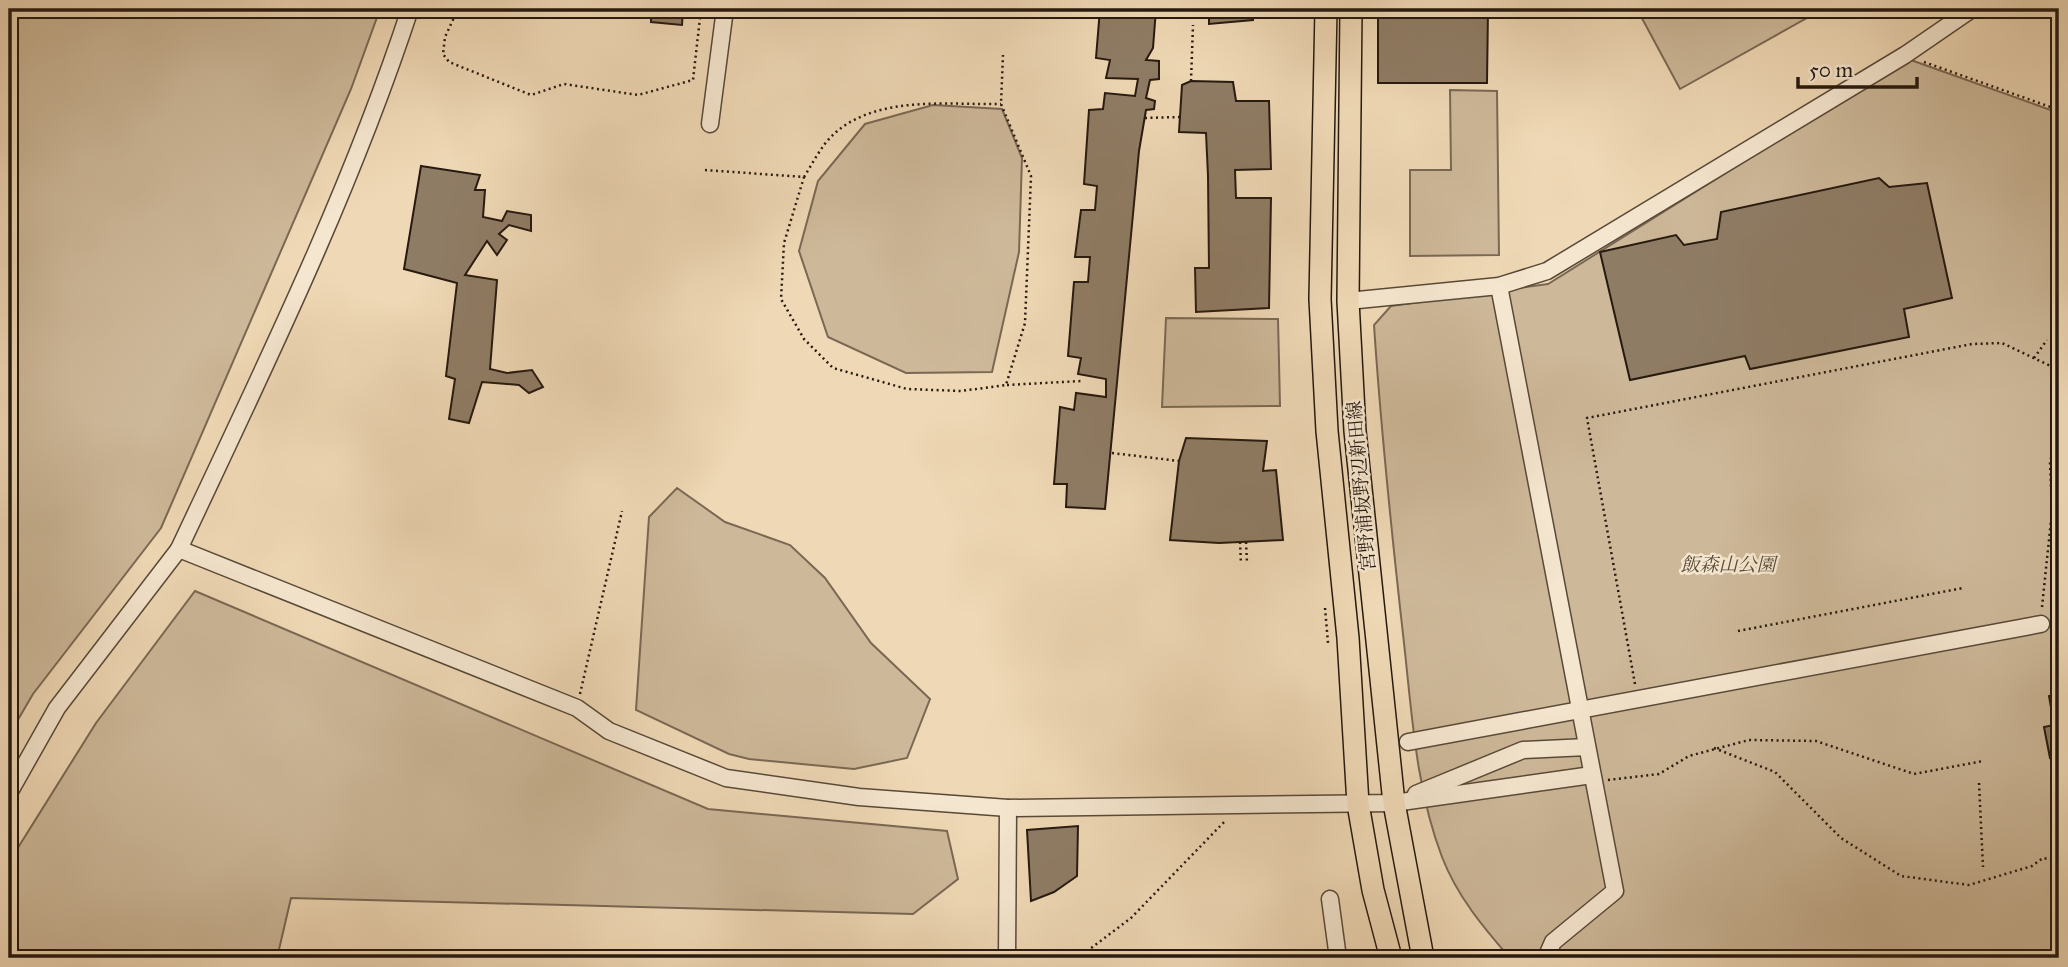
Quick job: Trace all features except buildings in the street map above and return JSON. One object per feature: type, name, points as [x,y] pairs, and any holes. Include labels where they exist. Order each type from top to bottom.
[{"type":"main road","name":"宮野浦坂野辺新田線","points":[[1326,9],[1320,299],[1328,431],[1348,638],[1358,804],[1373,890],[1391,958]]},
{"type":"main road","name":"宮野浦坂野辺新田線","points":[[1351,9],[1348,301],[1356,444],[1394,803],[1423,958]]},
{"type":"street","points":[[9,793],[57,708],[178,549],[293,307],[385,85],[410,9]]},
{"type":"street","points":[[710,124],[725,9]]},
{"type":"street","points":[[1348,301],[1499,286],[1547,271],[1905,55],[1972,9]]},
{"type":"street","points":[[1499,286],[1615,891],[1553,942],[1546,958]]},
{"type":"street","points":[[178,549],[577,708],[609,731],[726,778],[859,797],[1008,808],[1394,803],[1592,775]]},
{"type":"street","points":[[1408,743],[2041,625]]},
{"type":"street","points":[[1394,803],[1523,750],[1587,747]]},
{"type":"street","points":[[1007,958],[1008,808]]},
{"type":"street","points":[[1330,899],[1338,958]]},
{"type":"path","points":[[458,9],[445,37],[443,54],[449,62],[531,95],[564,84],[638,95],[693,80],[702,9]]},
{"type":"path","points":[[1191,81],[1193,25]]},
{"type":"path","points":[[1003,55],[1001,104],[1031,176],[1025,323],[1006,385]]},
{"type":"path","points":[[1905,55],[2059,110]]},
{"type":"path","points":[[1001,104],[884,108],[854,120],[833,134],[804,177],[784,243],[781,299],[804,339],[833,368],[907,389],[961,391],[1006,385],[1081,381]]},
{"type":"path","points":[[1145,118],[1179,117]]},
{"type":"path","points":[[705,170],[804,177]]},
{"type":"path","points":[[2034,358],[2047,340]]},
{"type":"path","points":[[1638,699],[1587,418],[1972,344],[2002,343],[2059,370]]},
{"type":"path","points":[[2041,625],[2052,511],[2050,462],[2059,428]]},
{"type":"path","points":[[1112,453],[1179,461]]},
{"type":"path","points":[[577,708],[622,511]]},
{"type":"path","points":[[1240,542],[1241,564]]},
{"type":"path","points":[[1246,542],[1247,563]]},
{"type":"path","points":[[1738,631],[1963,588]]},
{"type":"path","points":[[1592,775],[1606,781],[1659,774],[1689,756],[1749,740],[1816,741],[1880,760],[1899,771],[1914,774],[1983,761]]},
{"type":"path","points":[[1714,748],[1775,772],[1840,838],[1900,876],[1969,885],[2032,866],[2043,858],[2059,861]]},
{"type":"path","points":[[1979,783],[1983,867]]},
{"type":"path","points":[[1078,958],[1132,918],[1223,826],[1236,806]]},
{"type":"green space","points":[[9,9],[380,9],[351,89],[161,528],[33,694],[9,735]]},
{"type":"green space","points":[[1637,9],[1823,9],[1680,89]]},
{"type":"green space","name":"飯森山公園","points":[[1908,59],[2059,113],[2059,958],[1510,958],[1481,923],[1455,885],[1442,857],[1426,805],[1416,752],[1410,697],[1387,484],[1374,325],[1391,306],[1548,284]]},
{"type":"green space","points":[[1450,90],[1497,91],[1499,255],[1410,256],[1410,170],[1451,170]]},
{"type":"green space","points":[[933,105],[1002,109],[1022,158],[1019,252],[992,372],[906,373],[828,337],[799,251],[818,181],[865,124]]},
{"type":"green space","points":[[1166,318],[1278,319],[1280,406],[1162,407]]},
{"type":"green space","points":[[677,488],[725,522],[790,545],[825,578],[871,643],[930,699],[907,758],[854,769],[749,759],[729,754],[636,710],[649,517]]},
{"type":"green space","points":[[195,591],[708,809],[947,831],[958,879],[913,914],[291,898],[277,958],[9,958],[9,862],[96,723]]}]
